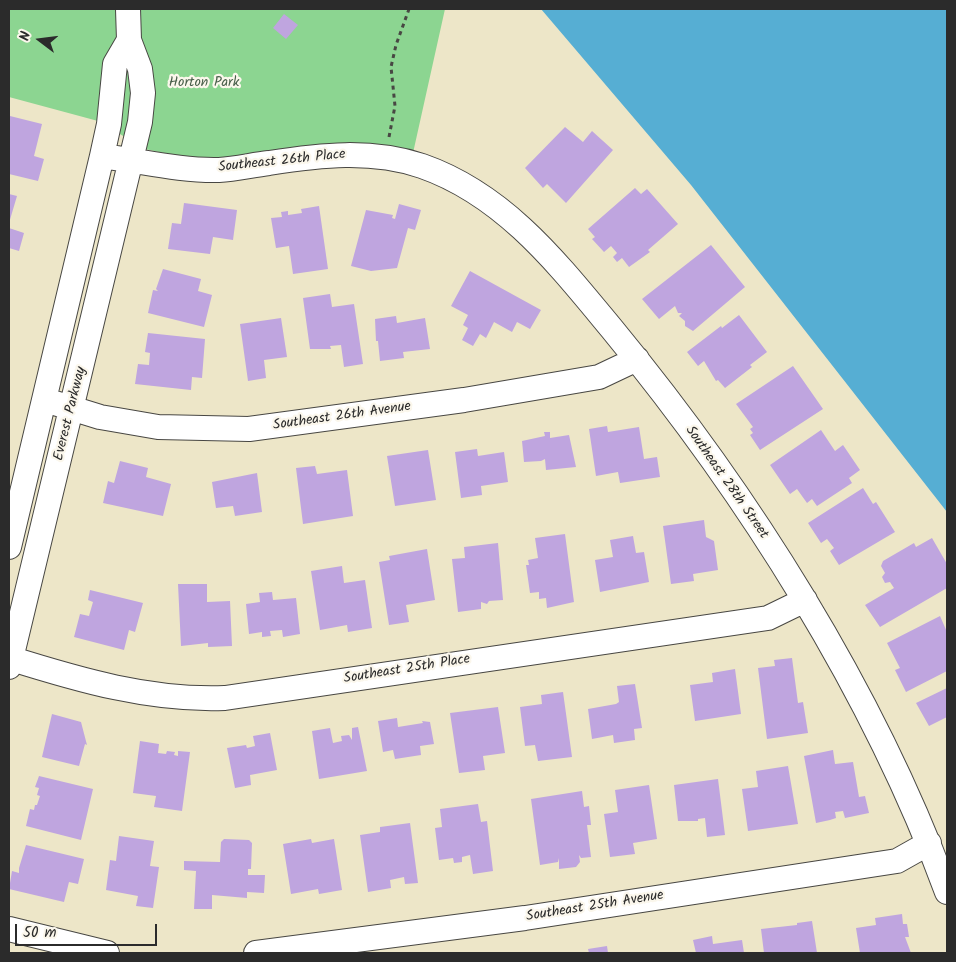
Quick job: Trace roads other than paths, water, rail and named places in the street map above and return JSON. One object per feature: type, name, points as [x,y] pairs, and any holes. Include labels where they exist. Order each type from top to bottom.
[{"type":"street","points":[[128,9],[129,40]]},
{"type":"street","name":"Everest Parkway","points":[[9,546],[102,156],[109,124],[115,64],[129,40]]},
{"type":"street","name":"Everest Parkway","points":[[9,662],[73,408],[132,160],[143,93],[140,69],[129,40]]},
{"type":"street","name":"Southeast 26th Place","points":[[102,156],[199,169],[222,170],[343,154],[394,159]]},
{"type":"street","name":"Southeast 28th Street","points":[[394,159],[462,184],[498,207],[534,239],[637,359],[731,487],[805,600],[880,739],[929,842],[947,892]]},
{"type":"street","name":"Southeast 26th Avenue","points":[[45,400],[100,416],[158,427],[218,430],[279,426],[599,377],[637,359]]},
{"type":"street","name":"Southeast 25th Place","points":[[9,662],[146,694],[199,699],[225,698],[768,618],[805,600]]},
{"type":"street","name":"Southeast 25th Avenue","points":[[256,953],[535,916],[897,861],[929,842]]},
{"type":"street","points":[[9,929],[107,953]]},
{"type":"water","points":[[541,9],[947,9],[947,512],[691,185]]},
{"type":"park label","name":"Horton Park","points":[[204,84]]}]
